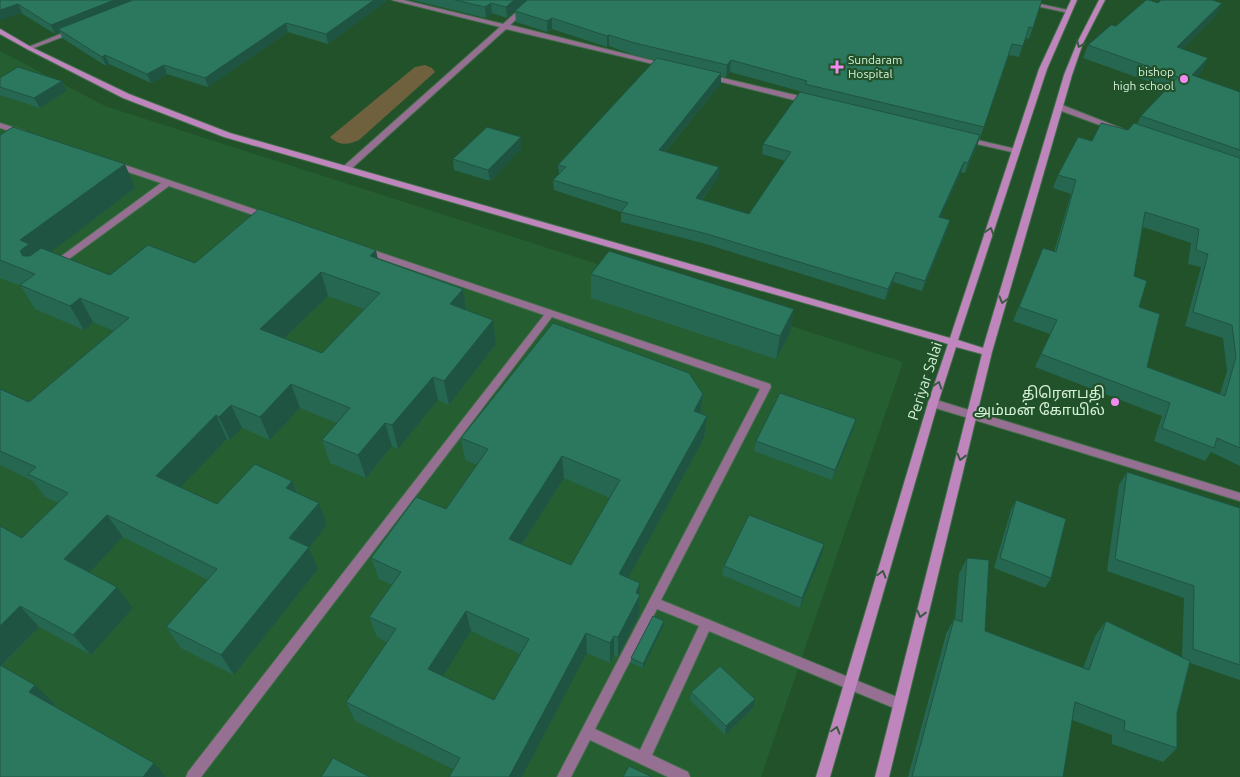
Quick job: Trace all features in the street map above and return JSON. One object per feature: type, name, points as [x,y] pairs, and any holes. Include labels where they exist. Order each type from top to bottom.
[{"type":"main road","name":"Periyar Salai","points":[[822,777],[932,403],[1043,69],[1074,0]]},
{"type":"main road","points":[[882,777],[987,352],[1059,107],[1080,43],[1102,0]]},
{"type":"main road","points":[[0,31],[29,48],[126,96],[227,134],[987,352]]},
{"type":"street","points":[[395,0],[679,68]]},
{"type":"street","points":[[347,168],[534,0]]},
{"type":"street","points":[[1012,0],[1069,11]]},
{"type":"street","points":[[29,48],[81,28]]},
{"type":"street","points":[[698,73],[814,102]]},
{"type":"street","points":[[1059,107],[1131,133]]},
{"type":"street","points":[[0,125],[28,135]]},
{"type":"street","points":[[958,137],[1016,151]]},
{"type":"street","points":[[102,160],[279,221]]},
{"type":"street","points":[[48,270],[167,183]]},
{"type":"street","points":[[354,246],[766,387],[564,777]]},
{"type":"street","points":[[193,777],[550,313]]},
{"type":"street","points":[[932,403],[1240,497]]},
{"type":"street","points":[[654,602],[899,704]]},
{"type":"street","points":[[644,759],[706,624]]},
{"type":"street","points":[[587,732],[683,777]]},
{"type":"shaded area","points":[[0,51],[105,106],[903,362],[761,777],[0,777]]},
{"type":"shaded area","points":[[425,65],[432,68],[435,72],[359,140],[344,144],[330,137],[415,67]]},
{"type":"building","points":[[0,0],[114,0],[51,25],[18,4],[0,10]]},
{"type":"building","points":[[133,0],[374,0],[326,34],[286,23],[205,78],[164,65],[147,74],[105,55],[102,57],[58,29]]},
{"type":"building","points":[[455,0],[514,0],[506,7],[491,3],[485,7]]},
{"type":"building","points":[[527,0],[1042,0],[1033,28],[1029,27],[1023,46],[1012,44],[984,127],[805,84],[807,81],[731,60],[727,65],[607,36],[552,18],[547,21],[515,11]]},
{"type":"building","points":[[1146,0],[1158,3],[1161,0],[1212,0],[1222,3],[1177,47],[1208,58],[1192,75],[1240,92],[1240,150],[1141,116],[1178,77],[1088,45],[1111,25],[1116,26]]},
{"type":"building","points":[[657,58],[721,73],[659,150],[719,167],[696,198],[749,214],[791,152],[763,144],[800,92],[980,135],[968,163],[964,162],[939,217],[950,220],[925,281],[896,272],[888,289],[707,234],[621,212],[628,203],[553,180],[566,167],[558,165]]},
{"type":"building","points":[[18,67],[62,81],[34,98],[0,87],[0,78]]},
{"type":"building","points":[[1101,123],[1128,130],[1134,123],[1240,158],[1240,448],[1217,438],[1214,448],[1162,428],[1170,403],[1041,354],[1057,320],[1019,307],[1043,248],[1056,252],[1076,180],[1058,175],[1078,137],[1092,141]],"holes":[[[1145,212],[1199,229],[1196,250],[1208,254],[1193,312],[1232,325],[1236,357],[1225,396],[1147,367],[1160,314],[1139,307],[1147,281],[1134,276]]]},
{"type":"building","points":[[13,127],[125,164],[20,240],[29,244],[20,251],[23,256],[30,256],[41,248],[110,275],[148,245],[195,263],[259,209],[376,250],[370,256],[463,289],[450,304],[493,320],[444,381],[433,377],[392,425],[385,423],[358,455],[322,440],[350,408],[291,384],[260,417],[231,405],[219,417],[216,415],[156,476],[217,504],[255,464],[292,481],[286,488],[319,503],[289,538],[309,547],[221,655],[166,627],[217,569],[107,515],[64,559],[117,587],[73,635],[20,606],[0,626],[0,526],[22,538],[68,493],[28,474],[36,467],[0,451],[0,389],[29,402],[129,318],[80,298],[70,306],[20,285],[35,274],[0,260],[0,135]],"holes":[[[321,272],[380,293],[322,353],[260,329]]]},
{"type":"building","points":[[487,127],[521,137],[488,170],[453,159]]},
{"type":"building","points":[[609,251],[794,309],[780,336],[591,274]]},
{"type":"building","points":[[553,323],[689,373],[703,394],[694,411],[707,416],[619,574],[640,583],[636,593],[640,595],[618,637],[614,636],[610,643],[586,633],[509,777],[449,777],[460,758],[346,702],[396,629],[369,617],[401,572],[371,558],[416,497],[446,509],[488,449],[461,438]],"holes":[[[562,456],[620,480],[571,565],[509,539]],[[466,611],[529,639],[494,700],[428,669]]]},
{"type":"building","points":[[780,393],[856,419],[835,470],[756,441]]},
{"type":"building","points":[[1127,472],[1240,508],[1240,665],[1193,649],[1194,586],[1115,559]]},
{"type":"building","points":[[1016,500],[1066,519],[1051,578],[1000,558]]},
{"type":"building","points":[[749,515],[824,544],[802,598],[724,566]]},
{"type":"building","points":[[967,558],[989,560],[985,631],[1089,670],[1106,621],[1190,661],[1177,713],[1177,748],[1124,730],[1125,721],[1075,702],[1063,777],[912,777],[954,619],[962,622]]},
{"type":"building","points":[[653,616],[664,621],[643,664],[631,658]]},
{"type":"building","points":[[0,665],[35,685],[29,692],[154,763],[143,777],[0,777]]},
{"type":"building","points":[[720,666],[755,699],[726,726],[691,692]]},
{"type":"building","points":[[333,758],[370,777],[321,777]]},
{"type":"building","points":[[629,766],[652,777],[623,777]]},
{"type":"place","name":"Sundaram Hospital","points":[[837,67]]},
{"type":"place","name":"bishop high school","points":[[1184,79]]},
{"type":"place","name":"திரௌபதி அம்மன் கோயில்","points":[[1115,402]]}]
